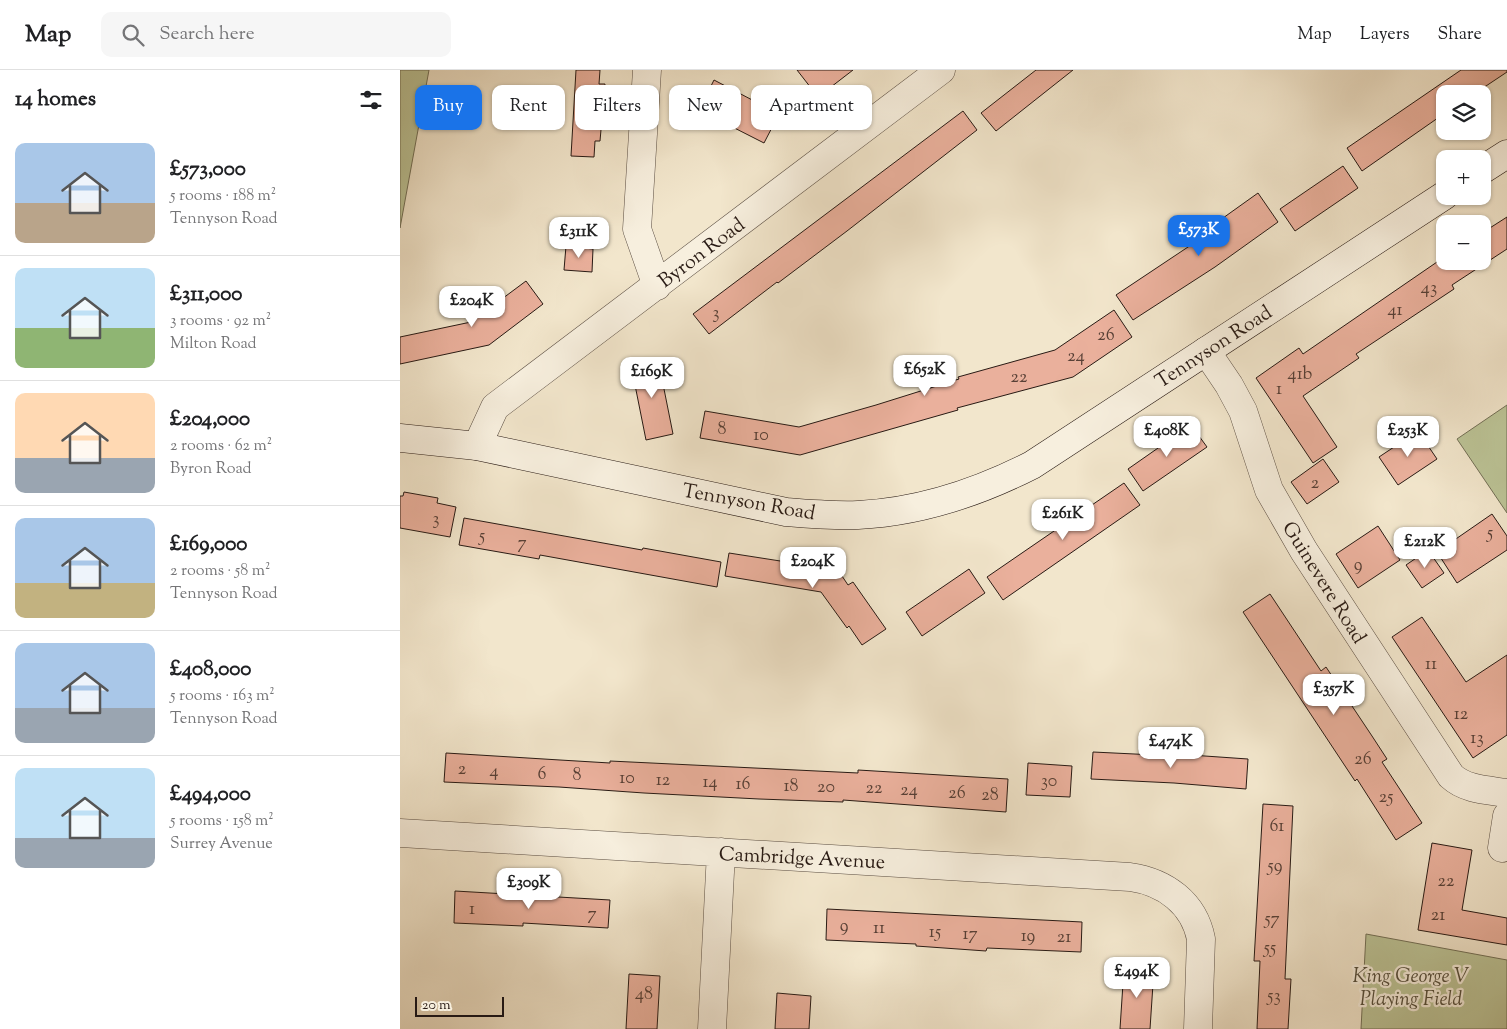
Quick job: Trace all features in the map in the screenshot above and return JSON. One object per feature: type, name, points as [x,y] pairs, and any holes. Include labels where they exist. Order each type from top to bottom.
[{"type":"street","points":[[647,70],[637,229],[657,286]]},
{"type":"street","name":"Byron Road","points":[[477,446],[495,407],[941,70]]},
{"type":"street","points":[[1491,164],[1507,154]]},
{"type":"street","name":"Tennyson Road","points":[[400,438],[477,446],[786,512],[858,515],[894,512],[930,505],[1000,482],[1032,465],[1436,201]]},
{"type":"street","name":"Guinevere Road","points":[[1206,351],[1229,385],[1243,412],[1268,490],[1304,551],[1451,776],[1457,782],[1466,786],[1507,792]]},
{"type":"street","points":[[1502,848],[1507,816]]},
{"type":"street","name":"Cambridge Avenue","points":[[400,833],[1144,879],[1164,888],[1182,902],[1199,929],[1201,939],[1198,1029]]},
{"type":"street","points":[[712,1029],[721,852]]},
{"type":"green space","points":[[400,70],[429,70],[426,85],[415,85],[415,130],[418,130],[400,228]]},
{"type":"green space","points":[[1507,405],[1507,513],[1457,439]]},
{"type":"green space","name":"King George V Playing Field","points":[[1366,934],[1507,960],[1507,1029],[1361,1029]]},
{"type":"building","points":[[576,70],[600,70],[599,84],[605,84],[605,85],[575,85]]},
{"type":"building","points":[[797,70],[853,70],[834,85],[809,85]]},
{"type":"building","points":[[1036,70],[1073,70],[996,131],[981,113]]},
{"type":"building","points":[[1461,70],[1507,70],[1507,72],[1488,85],[1439,85]]},
{"type":"building","points":[[714,80],[724,85],[712,85]]},
{"type":"building","points":[[575,87],[575,130],[601,130],[600,141],[595,141],[594,157],[571,156]]},
{"type":"building","points":[[1436,87],[1436,119],[1362,171],[1347,148]]},
{"type":"building","points":[[741,94],[751,99],[751,130],[771,130],[764,143],[738,130],[741,130]]},
{"type":"building","points":[[963,111],[977,130],[847,231],[709,334],[693,314]]},
{"type":"building","points":[[1343,166],[1358,188],[1295,231],[1280,209]]},
{"type":"building","points":[[1258,193],[1278,222],[1215,267],[1133,320],[1116,295],[1197,241],[1195,238]]},
{"type":"building","points":[[1507,217],[1507,249],[1491,259],[1491,227]]},
{"type":"building","points":[[566,246],[593,249],[592,272],[564,270]]},
{"type":"building","points":[[1436,263],[1436,270],[1475,270],[1452,285],[1454,289],[1356,354],[1359,358],[1303,396],[1337,447],[1313,463],[1256,378],[1299,348],[1303,354]]},
{"type":"building","points":[[526,281],[543,304],[489,345],[400,364],[400,337],[471,322]]},
{"type":"building","points":[[1114,310],[1132,337],[1073,377],[957,408],[958,410],[800,455],[700,438],[705,411],[799,427],[959,379],[958,377],[1055,350]]},
{"type":"building","points":[[658,359],[673,434],[646,440],[631,365]]},
{"type":"building","points":[[1191,425],[1207,447],[1143,491],[1128,469]]},
{"type":"building","points":[[1418,431],[1437,459],[1398,485],[1379,457]]},
{"type":"building","points":[[1323,459],[1339,482],[1307,504],[1291,482]]},
{"type":"building","points":[[1124,483],[1140,505],[1003,600],[987,577]]},
{"type":"building","points":[[404,492],[438,498],[437,503],[456,507],[450,537],[400,528],[400,496],[403,496]]},
{"type":"building","points":[[1492,514],[1507,536],[1507,550],[1457,583],[1437,552]]},
{"type":"building","points":[[464,518],[642,550],[643,548],[721,562],[717,587],[540,555],[539,559],[459,545]]},
{"type":"building","points":[[1378,526],[1400,560],[1358,588],[1336,554]]},
{"type":"building","points":[[1428,550],[1444,573],[1422,588],[1406,565]]},
{"type":"building","points":[[729,553],[838,570],[848,585],[853,582],[886,629],[862,645],[821,592],[725,576]]},
{"type":"building","points":[[969,569],[985,593],[922,636],[906,612]]},
{"type":"building","points":[[1270,594],[1321,671],[1326,667],[1372,736],[1387,759],[1382,762],[1422,823],[1396,840],[1357,779],[1355,781],[1243,612]]},
{"type":"building","points":[[1422,617],[1466,682],[1507,655],[1507,735],[1473,758],[1392,637]]},
{"type":"building","points":[[1093,752],[1176,756],[1176,754],[1248,759],[1246,789],[1091,779]]},
{"type":"building","points":[[446,753],[610,763],[610,761],[858,773],[858,770],[1008,779],[1006,812],[843,800],[843,802],[759,799],[444,782]]},
{"type":"building","points":[[1028,763],[1072,766],[1070,797],[1026,795]]},
{"type":"building","points":[[1263,804],[1293,806],[1285,979],[1291,979],[1288,1029],[1257,1029],[1260,961],[1254,961]]},
{"type":"building","points":[[1432,843],[1472,850],[1462,910],[1507,918],[1507,945],[1418,930]]},
{"type":"building","points":[[455,891],[610,900],[608,928],[523,923],[523,926],[454,923]]},
{"type":"building","points":[[827,909],[1082,922],[1081,952],[987,948],[986,951],[916,946],[916,944],[826,940]]},
{"type":"building","points":[[1124,968],[1154,969],[1150,1029],[1120,1029]]},
{"type":"building","points":[[629,974],[660,976],[657,1029],[626,1029]]},
{"type":"building","points":[[777,993],[811,996],[809,1029],[775,1029]]}]
